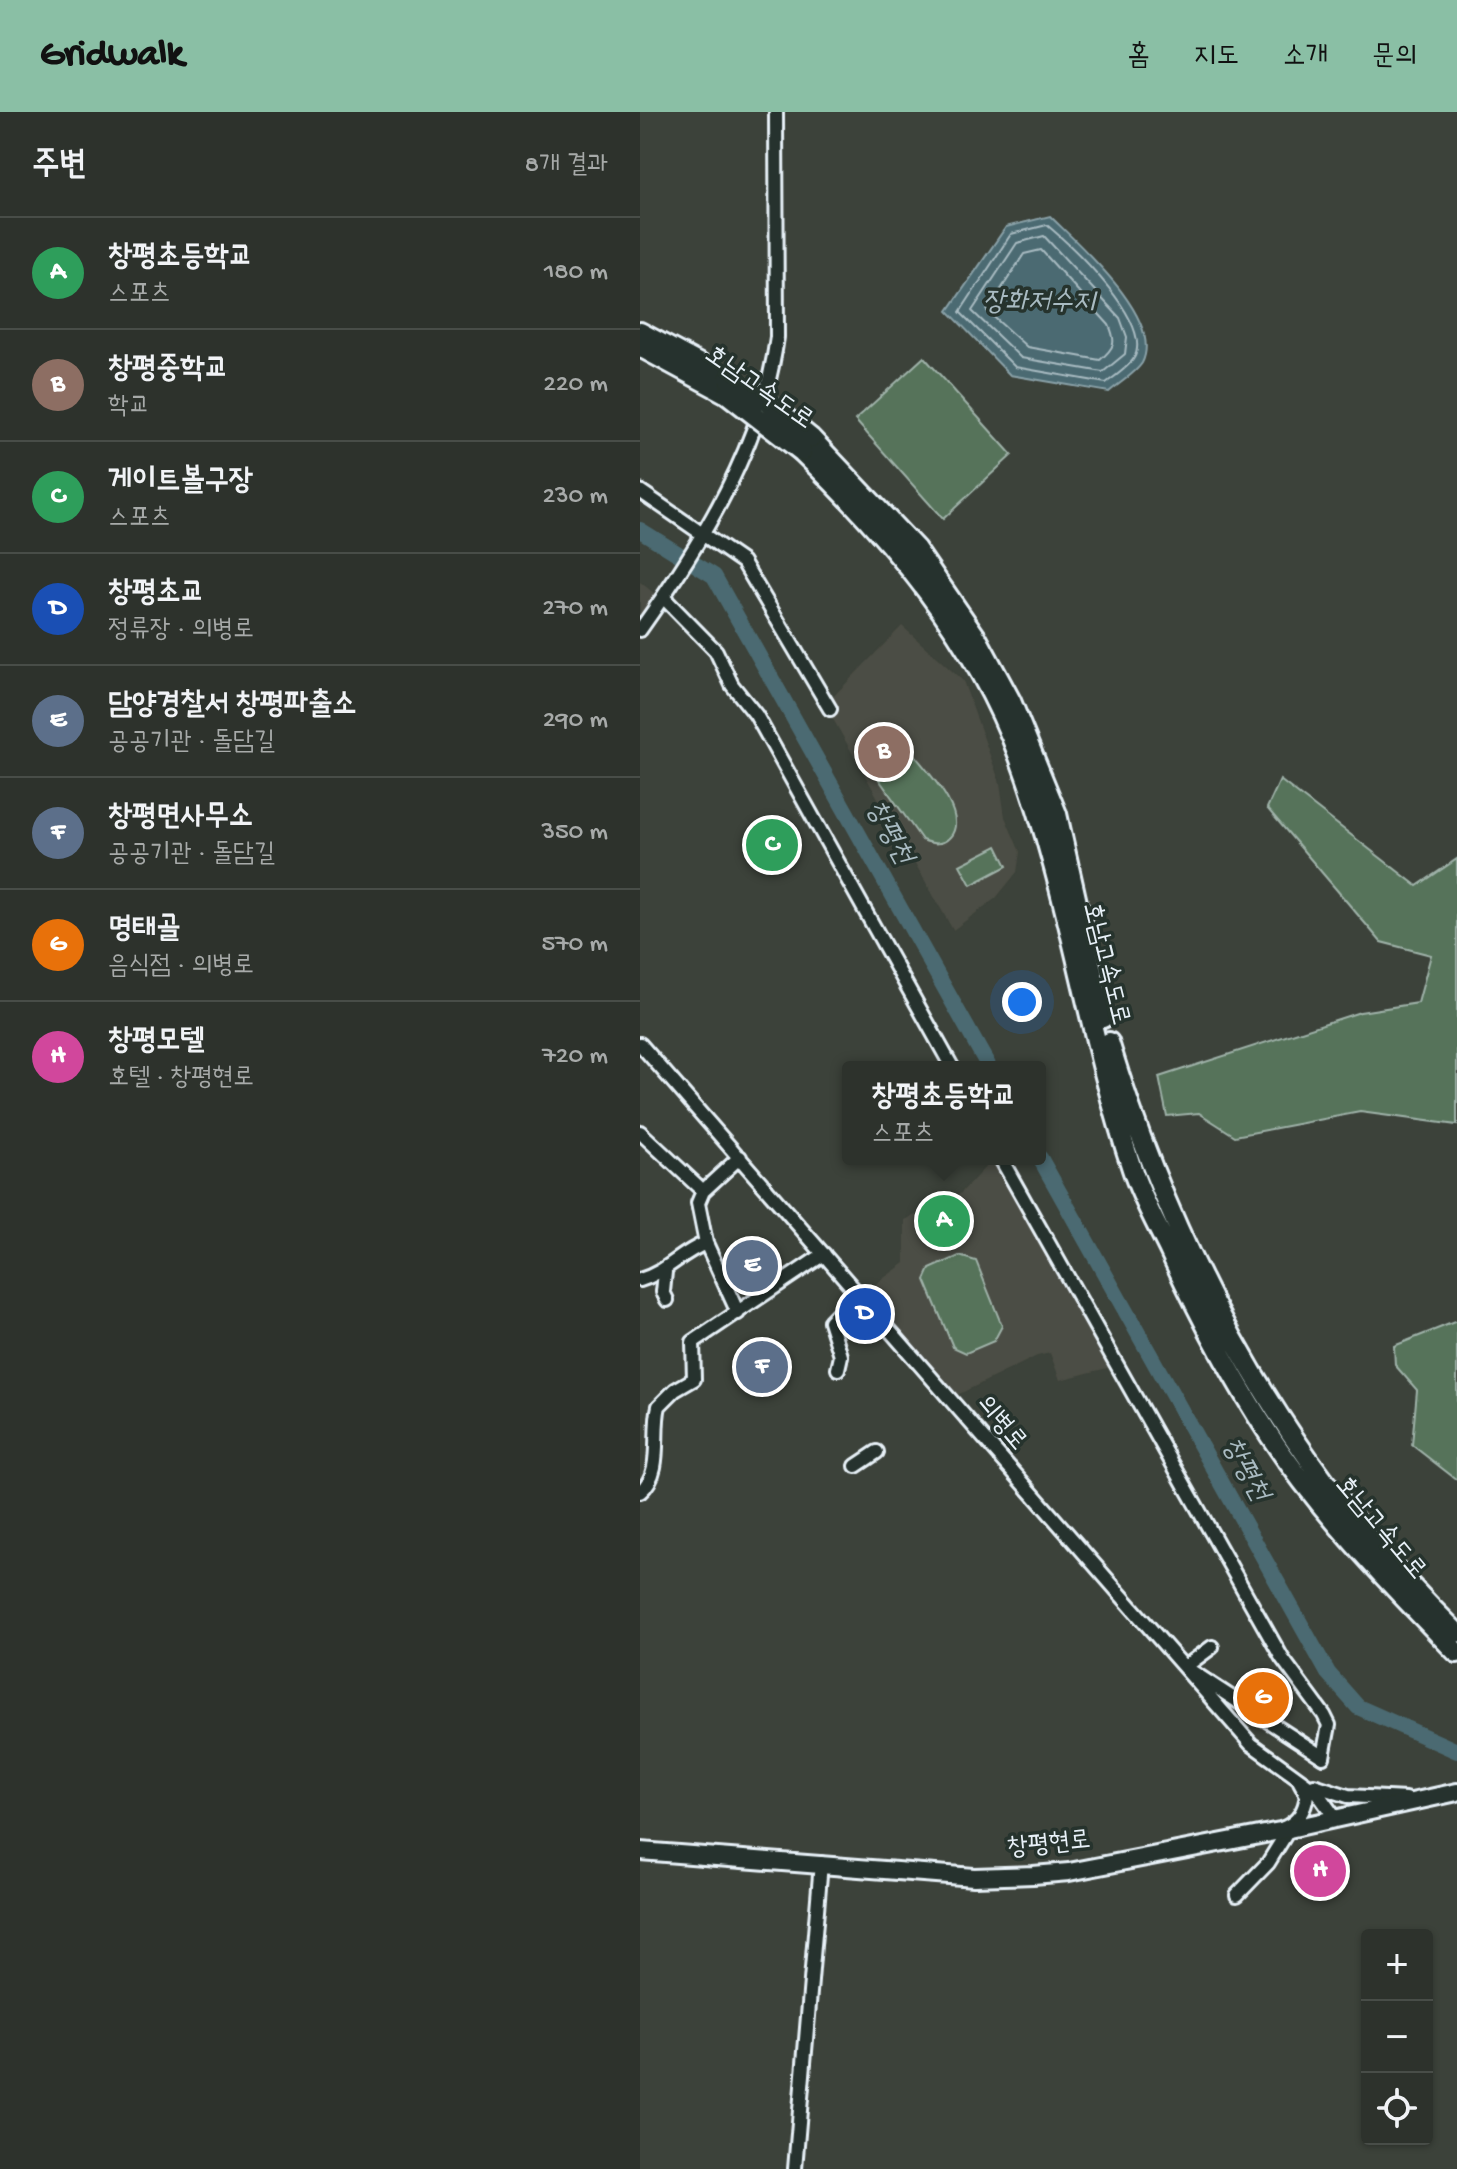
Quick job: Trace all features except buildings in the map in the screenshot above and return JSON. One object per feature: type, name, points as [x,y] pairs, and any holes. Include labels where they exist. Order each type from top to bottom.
[{"type":"highway","name":"호남고속도로","points":[[640,332],[727,386],[757,416],[807,445],[916,549],[977,638],[1011,701],[1057,814],[1107,1036],[1129,1108],[1177,1229],[1246,1365],[1338,1502],[1457,1633]]},
{"type":"highway","name":"호남고속도로","points":[[640,347],[767,402],[901,554],[945,615],[968,652],[1018,754],[1039,817],[1133,1172],[1197,1312],[1271,1437],[1367,1561],[1457,1653]]},
{"type":"main road","name":"창평현로","points":[[640,1851],[974,1877],[1033,1875],[1069,1872],[1281,1831],[1457,1792]]},
{"type":"street","points":[[640,630],[704,533],[757,416],[772,374],[777,337],[776,112]]},
{"type":"street","points":[[640,491],[733,552],[754,576],[830,709]]},
{"type":"street","points":[[664,594],[716,651],[732,685],[756,715],[949,1061]]},
{"type":"street","name":"의병로","points":[[640,1044],[1251,1744],[1323,1797],[1336,1819]]},
{"type":"street","points":[[640,1132],[703,1191]]},
{"type":"street","points":[[738,1313],[706,1243],[698,1203],[703,1191],[740,1157]]},
{"type":"street","points":[[1004,1165],[1282,1658],[1324,1715],[1329,1725],[1323,1757],[1185,1667],[1212,1647]]},
{"type":"street","points":[[640,1280],[665,1272],[686,1251],[706,1243]]},
{"type":"street","points":[[640,1492],[650,1480],[656,1455],[659,1406],[675,1390],[694,1379],[693,1342],[824,1254]]},
{"type":"street","points":[[665,1272],[663,1292],[667,1300]]},
{"type":"street","points":[[838,1369],[841,1356],[830,1321],[857,1293]]},
{"type":"street","points":[[856,1466],[877,1452]]},
{"type":"street","points":[[1290,1774],[1348,1796],[1426,1798]]},
{"type":"street","points":[[1237,1895],[1268,1863],[1281,1831],[1296,1821],[1306,1803],[1306,1791],[1290,1774]]},
{"type":"street","points":[[795,2169],[821,1863]]},
{"type":"shaded area","points":[[640,582],[660,598],[640,626]]},
{"type":"shaded area","points":[[902,626],[963,681],[1000,783],[1005,817],[1020,852],[1017,872],[996,898],[953,930],[825,705]]},
{"type":"shaded area","points":[[987,1165],[1001,1165],[1115,1366],[1060,1380],[1050,1353],[1037,1356],[957,1395],[863,1293],[905,1263],[905,1220],[960,1194]]},
{"type":"green space","points":[[924,357],[1012,455],[943,519],[855,420]]},
{"type":"green space","points":[[897,748],[912,752],[950,805],[955,828],[944,842],[922,840],[878,778],[882,757]]},
{"type":"green space","points":[[1280,780],[1417,886],[1457,859],[1457,1125],[1360,1112],[1235,1136],[1199,1113],[1167,1116],[1159,1077],[1360,1012],[1418,1003],[1431,955],[1381,942],[1267,808]]},
{"type":"green space","points":[[997,846],[1007,866],[971,885],[960,865]]},
{"type":"green space","points":[[959,1256],[976,1261],[1002,1326],[994,1341],[966,1353],[953,1347],[925,1280],[930,1269]]},
{"type":"green space","points":[[1457,1321],[1457,1480],[1412,1445],[1417,1390],[1395,1365],[1394,1346]]},
{"type":"water","name":"장화저수지","points":[[1050,216],[1115,284],[1141,325],[1146,345],[1142,363],[1109,392],[1010,375],[948,311],[1006,227]]},
{"type":"waterway","name":"창평천","points":[[640,530],[714,576],[986,1061]]},
{"type":"waterway","name":"창평천","points":[[1044,1165],[1328,1673],[1358,1707],[1457,1751]]},
{"type":"place","name":"창평중학교","points":[[884,752]]},
{"type":"place","name":"게이트볼구장","points":[[772,845]]},
{"type":"place","name":"창평초등학교","points":[[944,1221]]},
{"type":"place","name":"담양경찰서 창평파출소","points":[[752,1266]]},
{"type":"place","name":"창평초교","points":[[865,1314]]},
{"type":"place","name":"창평면사무소","points":[[762,1367]]},
{"type":"place","name":"명태골","points":[[1263,1698]]},
{"type":"place","name":"창평모텔","points":[[1320,1871]]}]
